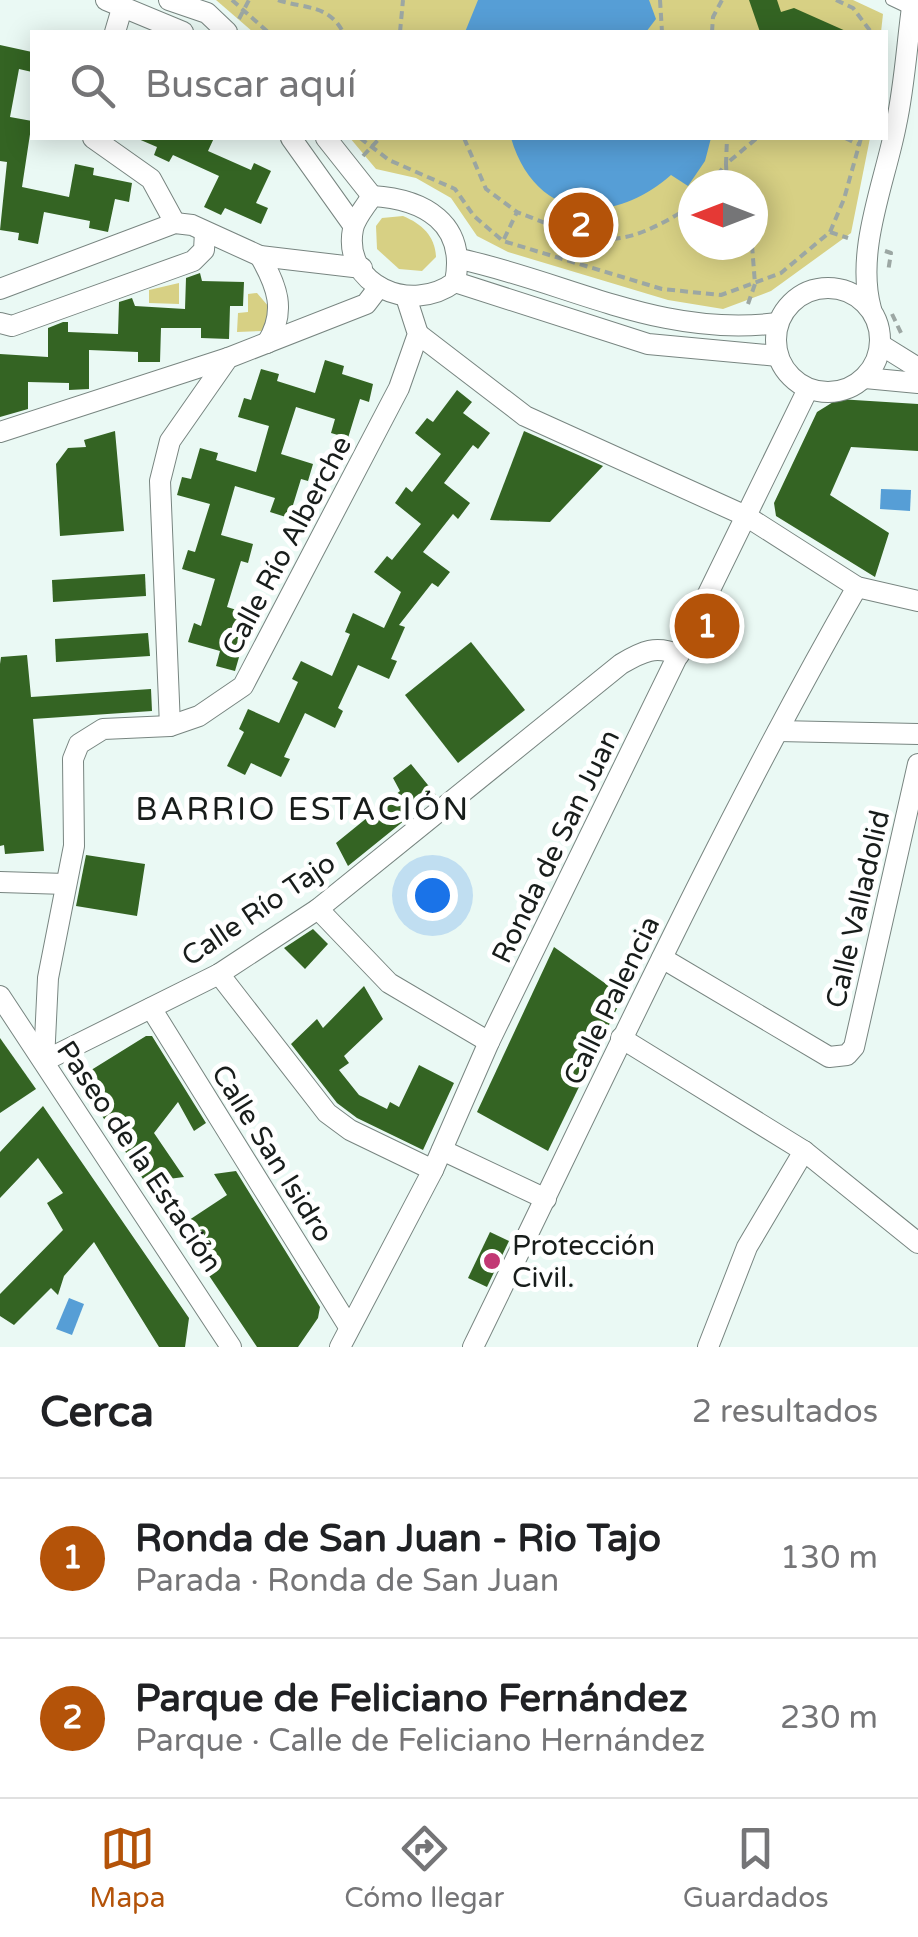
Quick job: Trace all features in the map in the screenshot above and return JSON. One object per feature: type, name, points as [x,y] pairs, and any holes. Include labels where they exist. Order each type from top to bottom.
[{"type":"street","points":[[169,0],[207,13],[232,28]]},
{"type":"street","points":[[115,30],[114,3],[178,30]]},
{"type":"street","points":[[865,378],[880,344],[865,286],[869,246],[897,120],[912,5]]},
{"type":"street","points":[[95,140],[150,179],[174,223]]},
{"type":"street","points":[[291,140],[353,225]]},
{"type":"street","points":[[328,140],[372,196],[417,201],[442,221],[460,259],[454,282]]},
{"type":"street","points":[[372,196],[353,225],[352,241],[362,268],[379,287],[407,300],[426,297],[454,282],[648,344],[778,356]]},
{"type":"street","points":[[0,289],[174,223],[260,256],[362,268]]},
{"type":"street","points":[[0,323],[12,326],[192,261],[204,250],[205,232]]},
{"type":"street","points":[[840,289],[869,246]]},
{"type":"street","points":[[260,256],[277,286],[279,309],[276,329],[267,343]]},
{"type":"street","points":[[460,259],[669,322],[739,328],[778,324]]},
{"type":"street","points":[[0,432],[228,358],[366,304],[379,287]]},
{"type":"street","points":[[872,311],[840,289],[809,291],[785,310],[778,324],[778,356],[784,370],[808,389],[840,392],[865,378],[918,384]]},
{"type":"street","points":[[407,300],[418,334],[525,416],[746,516],[857,587],[918,601]]},
{"type":"street","name":"Calle Río Alberche","points":[[44,1061],[48,978],[74,846],[73,760],[79,744],[103,730],[170,726],[199,716],[243,686],[400,388],[418,334]]},
{"type":"street","points":[[880,344],[918,368]]},
{"type":"street","points":[[170,726],[160,481],[170,441],[228,358]]},
{"type":"street","name":"Ronda de San Juan","points":[[340,1347],[433,1170],[489,1042],[808,389]]},
{"type":"street","name":"Calle Palencia","points":[[473,1347],[662,958],[804,680],[857,587]]},
{"type":"street","name":"Calle Río Tajo","points":[[44,1061],[219,974],[318,908],[621,664],[644,651],[663,648],[679,655]]},
{"type":"street","points":[[778,731],[918,734]]},
{"type":"street","name":"Calle Valladolid","points":[[662,958],[839,1058],[854,1047],[918,764]]},
{"type":"street","points":[[0,882],[38,879],[66,884]]},
{"type":"street","points":[[318,908],[388,983],[489,1042]]},
{"type":"street","points":[[219,974],[327,1114],[350,1130],[433,1170]]},
{"type":"street","name":"Paseo de la Estación","points":[[0,996],[231,1347]]},
{"type":"street","name":"Calle San Isidro","points":[[150,1008],[348,1327]]},
{"type":"street","points":[[622,1038],[804,1151],[918,1243]]},
{"type":"street","points":[[442,1150],[546,1199]]},
{"type":"street","points":[[708,1347],[747,1248],[804,1151]]},
{"type":"street","name":"Ronda de San Juan","points":[[329,1347],[348,1327]]},
{"type":"lane","points":[[891,0],[912,5]]},
{"type":"path","points":[[232,0],[266,30]]},
{"type":"path","points":[[232,28],[249,0]]},
{"type":"path","points":[[278,0],[317,6],[338,21],[343,30]]},
{"type":"path","points":[[400,30],[403,0]]},
{"type":"path","points":[[660,0],[662,30]]},
{"type":"path","points":[[712,30],[713,16],[722,0]]},
{"type":"path","points":[[836,0],[852,8],[869,30]]},
{"type":"path","points":[[362,140],[369,149],[454,188],[474,216],[503,242],[662,290],[720,295],[781,273],[830,232],[861,140]]},
{"type":"path","points":[[361,158],[378,140]]},
{"type":"path","points":[[465,140],[486,189],[517,212],[590,240],[647,234],[678,215]]},
{"type":"path","points":[[726,140],[727,170]]},
{"type":"path","points":[[721,170],[755,140]]},
{"type":"path","points":[[849,140],[860,145]]},
{"type":"path","points":[[495,268],[517,212]]},
{"type":"path","points":[[753,260],[755,284]]},
{"type":"shaded area","points":[[216,0],[853,0],[883,14],[881,30],[251,30]]},
{"type":"shaded area","points":[[352,140],[870,140],[851,233],[771,291],[723,309],[668,300],[508,252],[477,236],[451,198],[416,178],[376,169]]},
{"type":"shaded area","points":[[403,216],[422,227],[433,243],[436,257],[422,271],[399,269],[377,249],[376,226],[382,218]]},
{"type":"shaded area","points":[[179,283],[179,304],[149,303],[149,290]]},
{"type":"shaded area","points":[[257,293],[269,307],[268,323],[262,331],[237,332],[238,313],[248,312],[248,294]]},
{"type":"water","points":[[478,0],[649,0],[656,19],[648,30],[466,30]]},
{"type":"water","points":[[512,140],[710,140],[699,170],[678,170],[678,180],[671,175],[624,203],[578,207],[556,200],[538,186],[522,165]]},
{"type":"water","points":[[881,489],[911,490],[910,511],[880,509]]},
{"type":"water","points":[[69,1298],[84,1304],[72,1335],[56,1329]]},
{"type":"building","points":[[749,0],[777,0],[781,12],[794,8],[844,30],[759,30]]},
{"type":"building","points":[[0,45],[30,52],[30,72],[19,69],[10,117],[30,121],[22,187],[69,197],[75,164],[94,168],[93,175],[132,183],[129,202],[115,199],[108,232],[89,228],[90,221],[44,212],[38,244],[18,240],[19,233],[0,230],[7,162],[0,161]]},
{"type":"building","points":[[141,140],[213,140],[208,151],[251,170],[254,163],[271,171],[256,203],[268,208],[261,224],[225,208],[221,215],[204,207],[219,176],[173,155],[169,162],[154,155],[157,147]]},
{"type":"building","points":[[200,273],[202,281],[244,282],[243,306],[230,306],[229,339],[201,338],[201,328],[161,328],[160,362],[138,362],[138,352],[89,350],[89,389],[69,390],[69,383],[28,382],[28,409],[0,417],[0,354],[48,357],[48,328],[63,322],[68,322],[68,332],[118,334],[119,302],[132,298],[135,306],[185,309],[186,278]]},
{"type":"building","points":[[325,360],[344,366],[342,374],[373,384],[369,402],[360,399],[348,438],[331,433],[335,419],[296,407],[281,454],[313,464],[308,481],[301,479],[289,518],[270,512],[275,498],[235,486],[221,535],[253,544],[248,563],[241,561],[227,607],[259,617],[254,635],[246,633],[235,671],[216,666],[220,651],[188,642],[194,623],[201,626],[215,579],[182,569],[188,550],[195,552],[210,504],[177,495],[182,477],[191,479],[200,448],[218,453],[216,460],[256,472],[269,426],[238,417],[244,398],[251,400],[261,369],[279,374],[277,381],[315,393]]},
{"type":"building","points":[[457,390],[472,402],[463,413],[490,433],[478,449],[473,445],[444,483],[470,503],[458,519],[453,514],[423,552],[450,572],[438,587],[432,583],[399,625],[405,627],[391,659],[397,661],[389,679],[358,665],[338,708],[343,711],[335,728],[305,713],[284,757],[290,759],[281,777],[251,763],[245,775],[227,766],[244,732],[239,729],[248,709],[279,723],[298,682],[292,679],[301,661],[332,676],[350,634],[345,632],[353,613],[384,628],[401,592],[374,572],[387,556],[392,560],[421,524],[395,503],[406,487],[412,492],[441,454],[415,433],[427,418],[433,422]]},
{"type":"building","points":[[838,399],[918,404],[918,451],[851,447],[830,495],[889,533],[875,577],[776,516],[774,503],[817,412]]},
{"type":"building","points":[[115,431],[124,531],[60,536],[56,464],[68,448],[86,447],[84,440]]},
{"type":"building","points":[[524,431],[603,466],[550,522],[490,520]]},
{"type":"building","points":[[145,574],[146,596],[53,602],[52,580]]},
{"type":"building","points":[[148,633],[150,656],[56,662],[55,639]]},
{"type":"building","points":[[471,642],[525,710],[458,763],[405,695]]},
{"type":"building","points":[[27,655],[31,697],[151,689],[152,711],[33,719],[44,851],[5,854],[4,845],[0,846],[0,664],[1,657]]},
{"type":"building","points":[[411,764],[436,795],[348,866],[336,843],[400,791],[393,778]]},
{"type":"building","points":[[86,855],[145,864],[137,916],[76,906]]},
{"type":"building","points":[[313,929],[328,944],[305,969],[284,948]]},
{"type":"building","points":[[554,947],[623,996],[548,1151],[477,1112]]},
{"type":"building","points":[[364,986],[383,1019],[344,1056],[349,1063],[339,1070],[359,1095],[387,1109],[390,1102],[399,1107],[419,1065],[454,1083],[423,1150],[357,1118],[337,1103],[291,1044],[317,1019],[323,1028]]},
{"type":"building","points":[[152,1036],[206,1123],[194,1131],[178,1102],[154,1133],[184,1177],[145,1182],[82,1085],[88,1072]]},
{"type":"building","points":[[0,1038],[36,1089],[0,1113]]},
{"type":"building","points":[[43,1106],[189,1318],[185,1347],[159,1347],[94,1242],[64,1276],[58,1295],[51,1288],[14,1325],[0,1316],[0,1294],[63,1230],[47,1203],[63,1193],[38,1158],[0,1198],[0,1152]]},
{"type":"building","points":[[236,1171],[320,1307],[318,1318],[298,1347],[257,1347],[177,1228],[227,1195],[214,1174]]},
{"type":"building","name":"Protección Civil.","points":[[490,1232],[509,1241],[487,1287],[468,1278]]},
{"type":"place","name":"Parque de Feliciano Fernández","points":[[581,225]]},
{"type":"place","name":"Ronda de San Juan - Rio Tajo","points":[[707,626]]},
{"type":"place","name":"Protección Civil.","points":[[492,1261]]},
{"type":"district","name":"BARRIO ESTACIÓN","points":[[303,809]]}]
